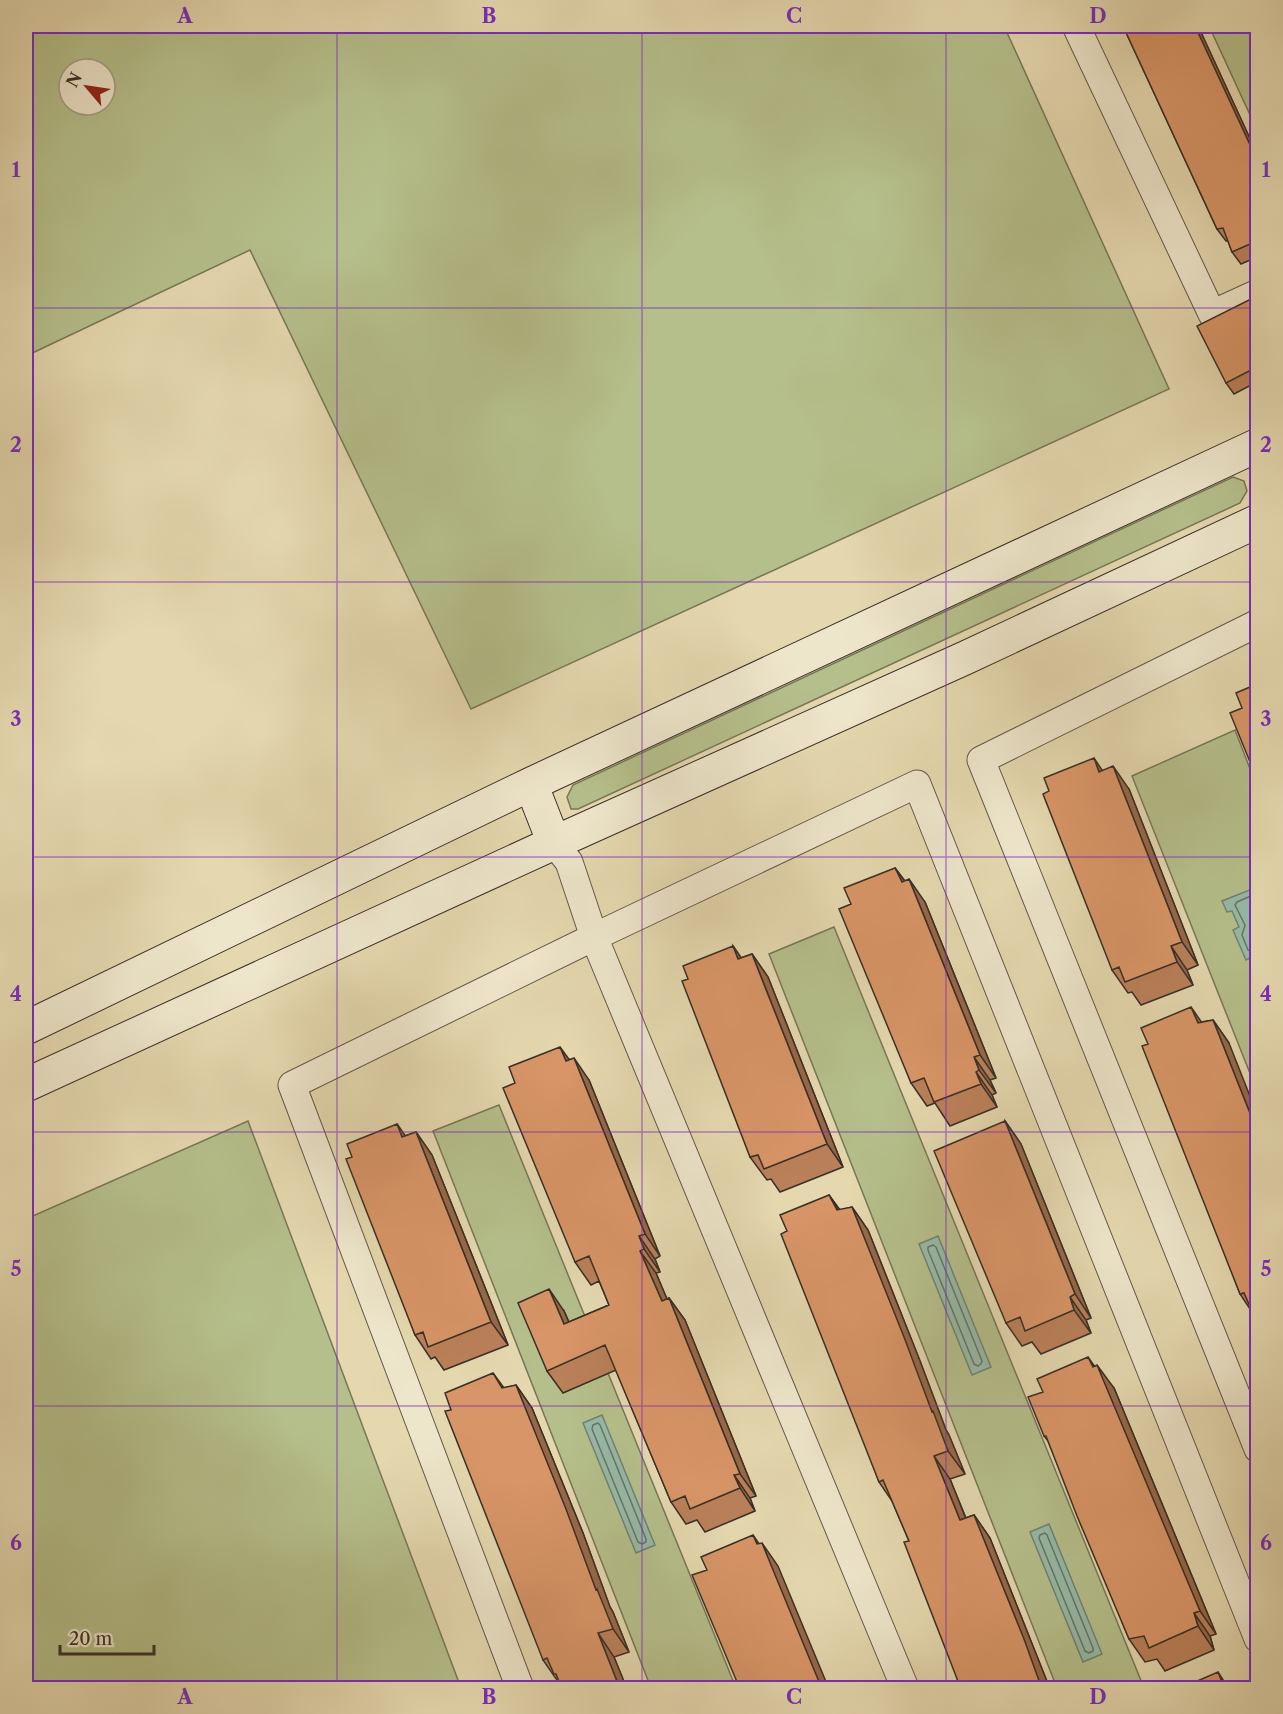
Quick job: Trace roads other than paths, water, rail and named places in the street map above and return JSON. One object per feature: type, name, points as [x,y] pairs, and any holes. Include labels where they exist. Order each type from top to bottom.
[{"type":"main road","points":[[26,1028],[531,784],[1257,445]]},
{"type":"main road","points":[[26,1086],[554,843],[965,658],[1257,521]]},
{"type":"main road","points":[[531,784],[554,843]]},
{"type":"street","points":[[1076,26],[1212,314],[1257,293]]},
{"type":"street","points":[[1257,623],[981,760],[1257,1449]]},
{"type":"street","points":[[520,1689],[292,1085],[594,937],[917,784],[1257,1639]]},
{"type":"street","points":[[554,843],[569,862],[594,937],[905,1689]]},
{"type":"water","points":[[1257,887],[1257,970],[1252,957],[1246,960],[1233,930],[1239,927],[1232,911],[1227,912],[1222,901]]},
{"type":"water","points":[[938,1236],[991,1367],[972,1375],[919,1244]]},
{"type":"water","points":[[602,1415],[655,1545],[636,1553],[583,1423]]},
{"type":"water","points":[[1049,1524],[1102,1654],[1083,1662],[1030,1532]]}]
